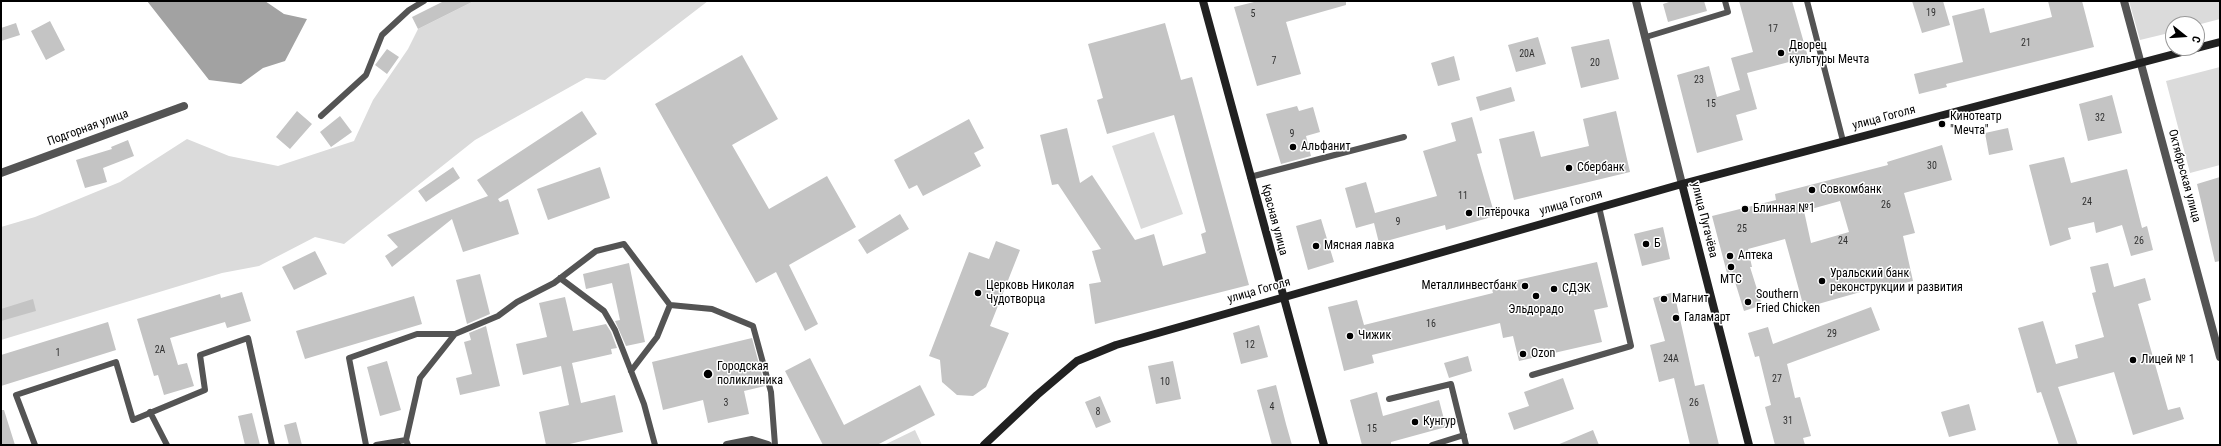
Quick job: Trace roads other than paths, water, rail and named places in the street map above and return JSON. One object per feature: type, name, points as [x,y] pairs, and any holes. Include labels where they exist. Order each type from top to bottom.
[{"type":"street","name":"Красная улица","points":[[1203,1],[1324,445]]},
{"type":"street","name":"улица Пугачёва","points":[[1636,1],[1749,445]]},
{"type":"street","name":"Октябрьская улица","points":[[2124,1],[2220,357]]},
{"type":"street","name":"улица Гоголя","points":[[2205,46],[2220,42]]},
{"type":"street","name":"улица Гоголя","points":[[984,445],[1037,395],[1077,361],[1116,345],[1598,207],[2167,56]]},
{"type":"street","name":"Подгорная улица","points":[[1,173],[184,106]]},
{"type":"street","points":[[727,445],[752,440],[768,445]]},
{"type":"lane","points":[[320,116],[366,75],[382,36],[409,10],[424,1]]},
{"type":"lane","points":[[1646,36],[1728,12],[1725,1]]},
{"type":"lane","points":[[1806,1],[1844,141]]},
{"type":"lane","points":[[1250,177],[1404,137]]},
{"type":"lane","points":[[1532,375],[1632,346],[1598,207]]},
{"type":"lane","points":[[366,445],[349,358],[417,334],[455,334],[498,316],[517,302],[560,278],[596,251],[624,244],[670,305],[712,309],[753,326],[771,392],[775,445]]},
{"type":"lane","points":[[560,278],[604,311],[615,330],[644,404],[656,445]]},
{"type":"lane","points":[[631,371],[657,337],[670,305]]},
{"type":"lane","points":[[376,445],[407,442],[420,378],[455,334]]},
{"type":"lane","points":[[35,445],[16,395],[116,362],[133,420],[205,390],[200,355],[248,338],[272,445]]},
{"type":"lane","points":[[1389,399],[1451,384],[1466,445]]},
{"type":"lane","points":[[150,412],[167,445]]},
{"type":"lane","points":[[1432,445],[1464,435]]},
{"type":"place","name":"Дворец культуры Мечта","points":[[1781,53]]},
{"type":"place","name":"Кинотеатр \"Мечта\"","points":[[1942,124]]},
{"type":"place","name":"Альфанит","points":[[1293,147]]},
{"type":"place","name":"Сбербанк","points":[[1569,168]]},
{"type":"place","name":"Совкомбанк","points":[[1812,190]]},
{"type":"place","name":"Блинная №1","points":[[1745,209]]},
{"type":"place","name":"Пятёрочка","points":[[1469,213]]},
{"type":"place","name":"Б","points":[[1646,244]]},
{"type":"place","name":"Мясная лавка","points":[[1316,246]]},
{"type":"place","name":"Аптека","points":[[1730,256]]},
{"type":"place","name":"МТС","points":[[1731,267]]},
{"type":"place","name":"Уральский банк реконструкции и развития","points":[[1822,281]]},
{"type":"place","name":"Металлинвестбанк","points":[[1525,286]]},
{"type":"place","name":"СДЭК","points":[[1554,289]]},
{"type":"place","name":"Церковь Николая Чудотворца","points":[[978,293]]},
{"type":"place","name":"Эльдорадо","points":[[1536,296]]},
{"type":"place","name":"Магнит","points":[[1664,299]]},
{"type":"place","name":"Southern Fried Chicken","points":[[1748,302]]},
{"type":"place","name":"Галамарт","points":[[1676,318]]},
{"type":"place","name":"Чижик","points":[[1350,336]]},
{"type":"place","name":"Ozon","points":[[1523,354]]},
{"type":"place","name":"Лицей № 1","points":[[2133,360]]},
{"type":"place","name":"Городская поликлиника","points":[[708,374]]},
{"type":"place","name":"Кунгур","points":[[1415,422]]}]
